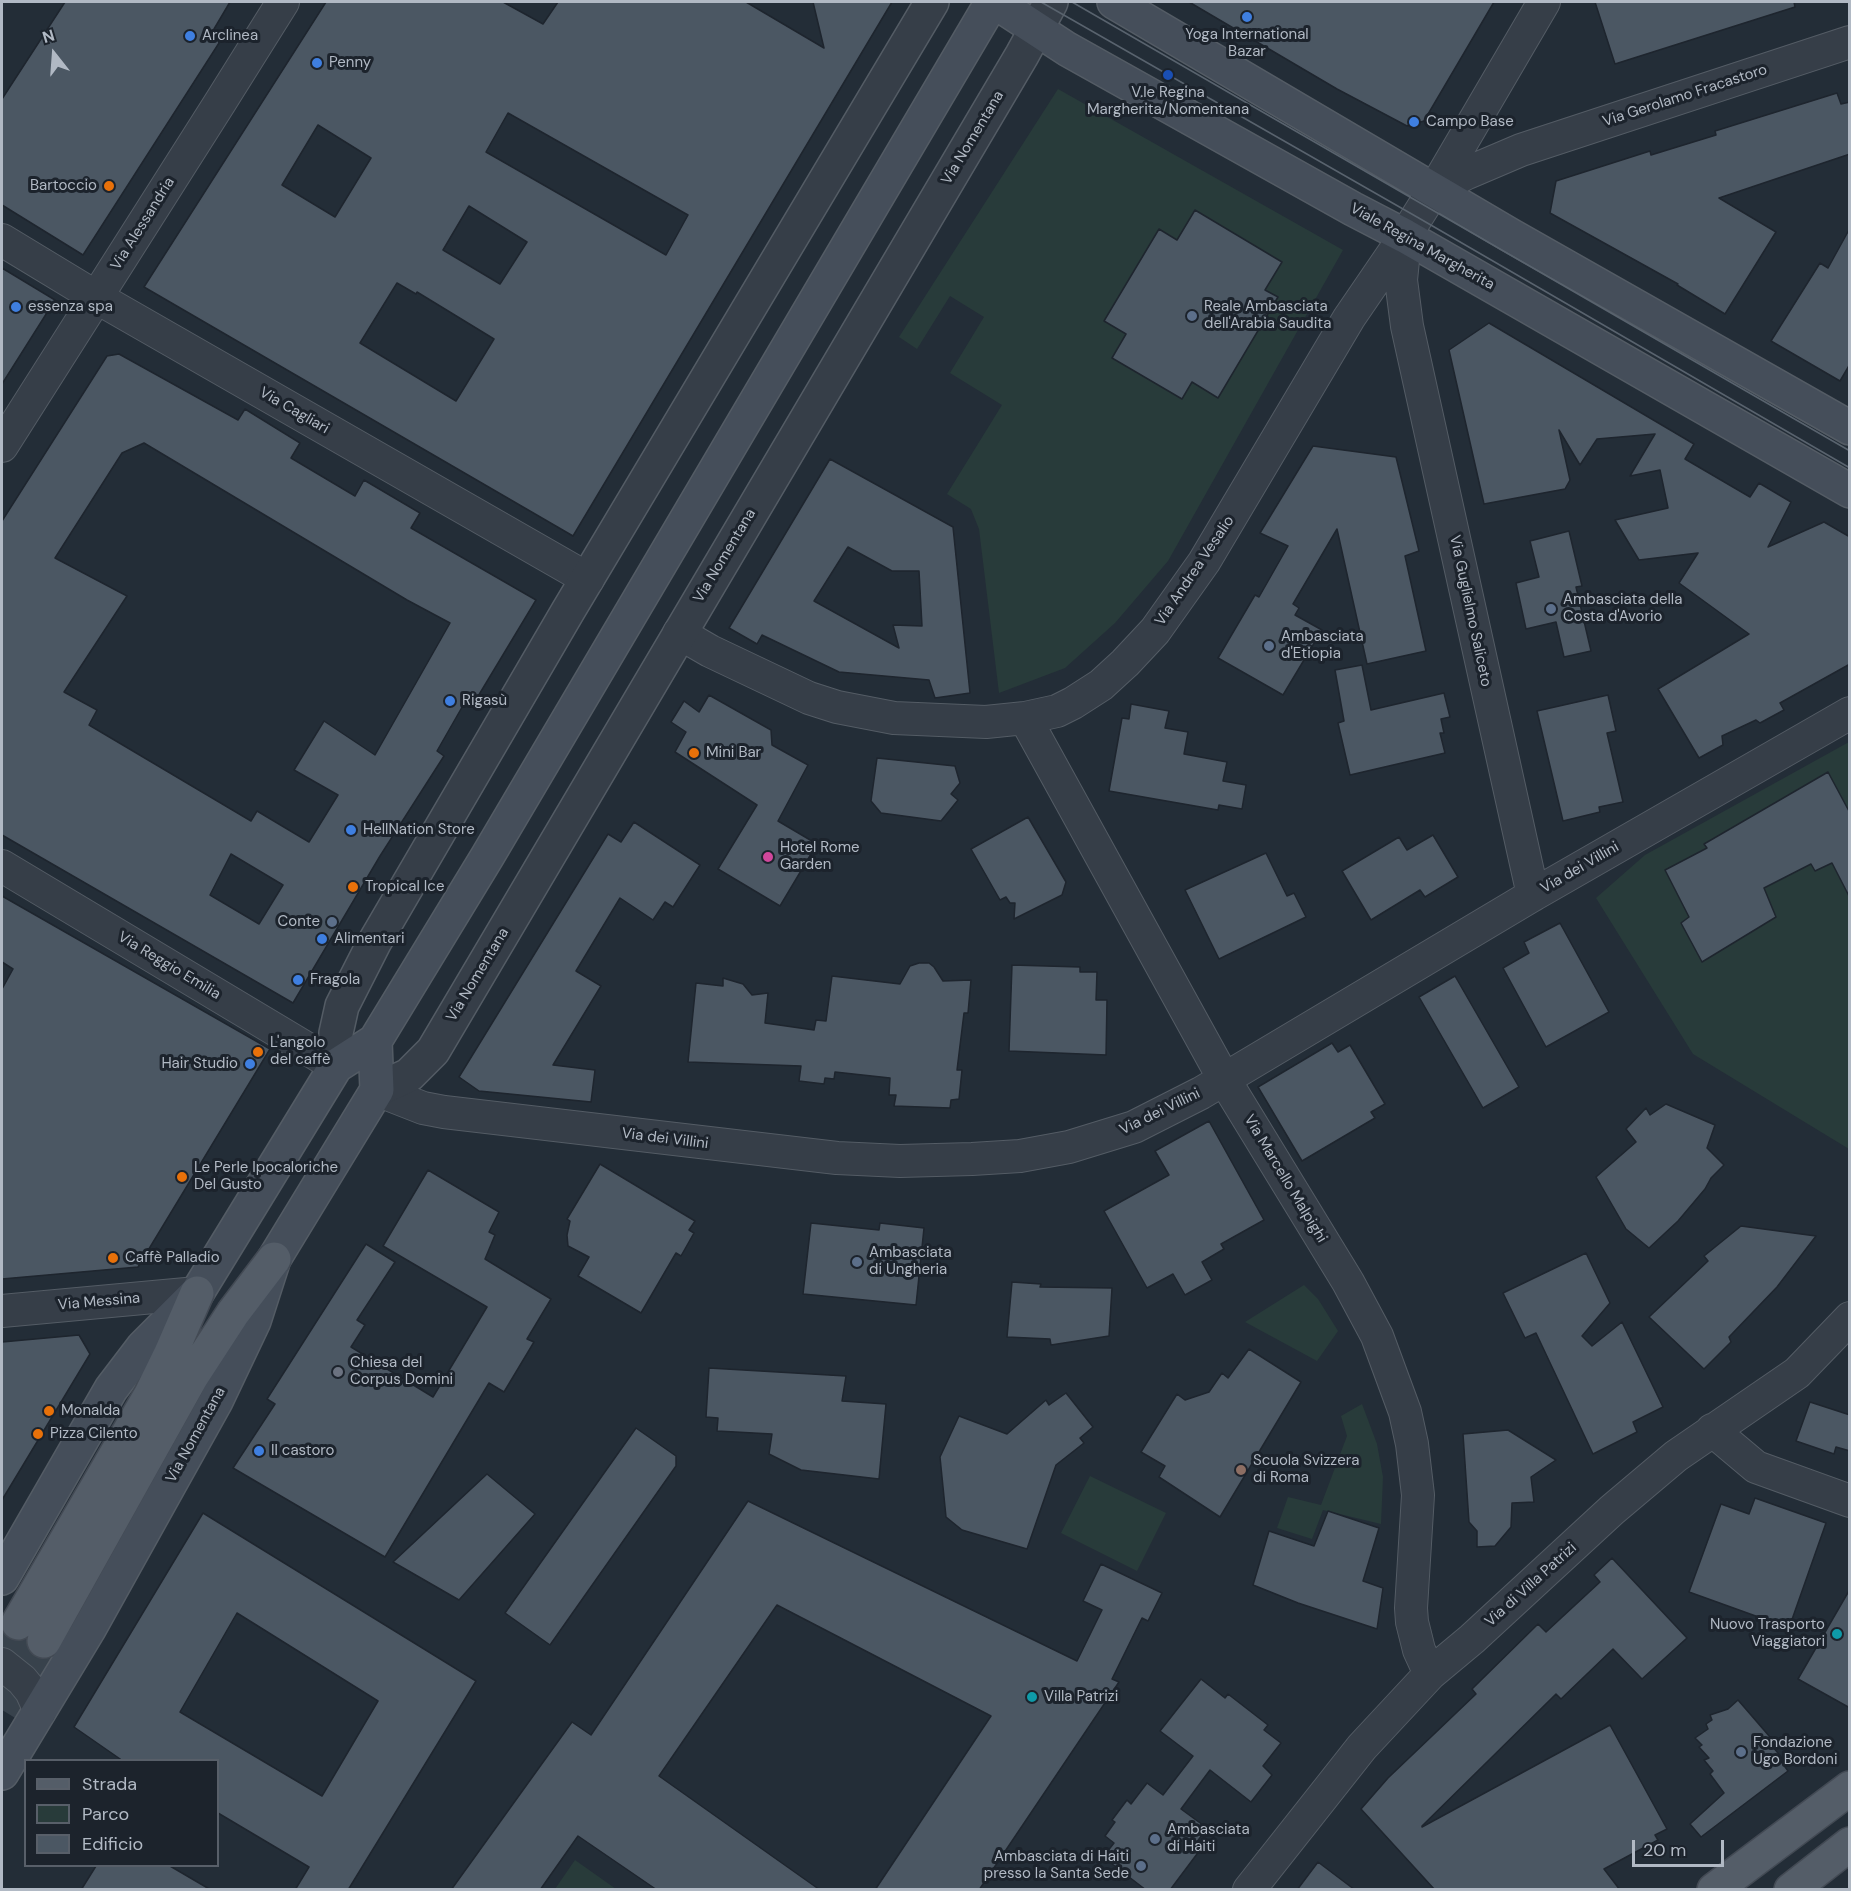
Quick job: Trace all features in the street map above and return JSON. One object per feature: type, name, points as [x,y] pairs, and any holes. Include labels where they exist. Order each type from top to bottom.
[{"type":"main road","name":"Viale Regina Margherita","points":[[993,2],[1087,61],[1405,236],[1850,491]]},
{"type":"main road","points":[[274,1258],[233,1313],[192,1376],[31,1632],[171,1353],[196,1293],[336,1066],[375,1041],[493,847],[993,2]]},
{"type":"main road","points":[[1114,2],[1434,190],[1850,428]]},
{"type":"main road","points":[[375,1041],[378,1090]]},
{"type":"main road","name":"Via Nomentana","points":[[2,1773],[90,1629],[220,1393],[254,1321],[274,1258],[378,1090]]},
{"type":"main road","points":[[2,1578],[111,1389],[143,1347],[196,1293]]},
{"type":"main road","points":[[1714,1890],[1850,1788]]},
{"type":"main road","points":[[1791,1890],[1850,1844]]},
{"type":"street","name":"Via Alessandria","points":[[2,446],[283,2]]},
{"type":"street","points":[[336,1066],[336,1033],[342,1006],[374,943],[932,2]]},
{"type":"street","name":"Via Nomentana","points":[[378,1090],[409,1075],[433,1051],[1051,2]]},
{"type":"street","name":"Via Andrea Vesalio","points":[[679,633],[774,683],[809,698],[872,715],[986,722],[1025,718],[1057,711],[1087,694],[1114,674],[1155,631],[1204,562],[1356,307],[1434,190],[1544,2]]},
{"type":"street","name":"Via Gerolamo Fracastoro","points":[[1434,190],[1521,150],[1850,42]]},
{"type":"street","points":[[1480,113],[1500,134],[1521,150]]},
{"type":"street","name":"Via Guglielmo Saliceto","points":[[1405,236],[1401,280],[1407,326],[1533,896]]},
{"type":"street","name":"Via Cagliari","points":[[2,240],[96,297],[588,579]]},
{"type":"street","name":"Via dei Villini","points":[[378,1090],[423,1108],[462,1115],[813,1156],[922,1161],[1020,1156],[1090,1142],[1150,1120],[1224,1079],[1533,896],[1850,713]]},
{"type":"street","name":"Via Marcello Malpighi","points":[[1025,718],[1224,1079],[1348,1282],[1377,1336],[1397,1389],[1412,1444],[1418,1495],[1412,1622],[1419,1650],[1430,1674]]},
{"type":"street","name":"Via Reggio Emilia","points":[[2,866],[336,1066]]},
{"type":"street","name":"Via Messina","points":[[2,1311],[196,1293]]},
{"type":"street","name":"Via di Villa Patrizi","points":[[1249,1890],[1362,1747],[1430,1674],[1612,1510],[1676,1456],[1797,1373],[1850,1318]]},
{"type":"street","points":[[1712,1430],[1756,1467],[1850,1501]]},
{"type":"street","points":[[2,1664],[22,1680],[31,1691],[40,1711]]},
{"type":"green space","points":[[1058,89],[1343,250],[1168,561],[1115,623],[1065,668],[999,693],[979,529],[971,509],[947,494],[1002,405],[950,373],[984,317],[950,296],[917,349],[899,337]]},
{"type":"green space","points":[[1849,742],[1849,1149],[1693,1054],[1596,898],[1645,855]]},
{"type":"green space","points":[[1304,1285],[1318,1299],[1338,1331],[1317,1361],[1245,1322]]},
{"type":"green space","points":[[1362,1404],[1377,1444],[1383,1477],[1381,1524],[1323,1510],[1312,1539],[1277,1528],[1288,1497],[1321,1505],[1347,1436],[1341,1416]]},
{"type":"green space","points":[[1090,1476],[1166,1513],[1137,1571],[1061,1533]]},
{"type":"green space","points":[[575,1860],[616,1889],[555,1889]]},
{"type":"building","points":[[65,2],[230,2],[214,29],[219,43],[83,255],[2,205],[2,99]]},
{"type":"building","points":[[326,2],[503,2],[543,24],[558,2],[746,2],[824,48],[813,2],[892,2],[573,536],[144,287]],"holes":[[[508,113],[688,215],[666,255],[486,152]],[[318,125],[371,158],[335,217],[282,185]],[[469,206],[527,242],[500,284],[443,250]],[[397,283],[416,294],[417,292],[494,339],[456,401],[360,343]]]},
{"type":"building","points":[[1189,2],[1494,2],[1424,121],[1407,126],[1337,89]]},
{"type":"building","points":[[1595,2],[1794,2],[1795,7],[1615,64]]},
{"type":"building","points":[[1837,93],[1841,104],[1850,102],[1850,154],[1719,198],[1776,232],[1725,314],[1678,284],[1550,213],[1556,181],[1650,151],[1651,155],[1716,135],[1715,131]]},
{"type":"building","points":[[1195,210],[1282,262],[1265,290],[1278,297],[1218,398],[1192,382],[1182,399],[1112,358],[1126,334],[1104,321],[1159,229],[1177,240]]},
{"type":"building","points":[[1850,228],[1850,364],[1840,381],[1771,341],[1820,263],[1828,268]]},
{"type":"building","points":[[2,268],[55,300],[2,384]]},
{"type":"building","points":[[1489,323],[1694,444],[1685,459],[1750,497],[1759,483],[1791,502],[1768,547],[1824,522],[1850,537],[1850,664],[1780,703],[1784,710],[1760,723],[1756,720],[1722,736],[1723,745],[1699,758],[1658,689],[1749,634],[1679,583],[1698,553],[1639,560],[1615,520],[1668,508],[1660,470],[1630,476],[1655,434],[1597,439],[1580,465],[1559,430],[1570,480],[1565,489],[1484,504],[1449,350]]},
{"type":"building","points":[[119,354],[238,420],[245,409],[300,443],[291,458],[355,496],[364,480],[420,513],[411,528],[536,600],[477,698],[469,695],[437,751],[444,756],[380,856],[293,1003],[2,835],[2,521],[107,356]],"holes":[[[144,443],[407,600],[450,623],[375,755],[324,721],[294,770],[338,795],[309,842],[257,811],[251,821],[89,725],[97,710],[64,692],[127,596],[55,558],[122,453]],[[231,854],[283,885],[259,924],[210,895]]]},
{"type":"building","points":[[1313,446],[1396,457],[1419,551],[1405,556],[1426,651],[1367,664],[1337,529],[1293,604],[1299,608],[1295,615],[1322,630],[1283,695],[1218,658],[1255,595],[1259,597],[1288,546],[1260,533]]},
{"type":"building","points":[[830,459],[953,527],[970,693],[935,698],[929,680],[839,672],[762,635],[757,644],[729,628]],"holes":[[[848,547],[892,571],[919,571],[922,626],[893,625],[899,648],[814,601]]]},
{"type":"building","name":"Ambasciata della Costa d'Avorio","points":[[1569,531],[1582,586],[1576,587],[1591,651],[1564,657],[1556,622],[1526,629],[1516,583],[1539,577],[1530,541]]},
{"type":"building","points":[[1362,665],[1371,710],[1444,693],[1450,717],[1441,719],[1444,733],[1440,733],[1445,753],[1350,775],[1338,723],[1344,721],[1335,670]]},
{"type":"building","points":[[709,695],[771,730],[772,745],[808,765],[778,821],[817,844],[780,906],[718,869],[757,805],[675,752],[686,732],[671,722],[684,701],[699,712]]},
{"type":"building","points":[[1608,695],[1616,731],[1607,733],[1623,802],[1599,807],[1600,812],[1563,821],[1537,711]]},
{"type":"building","points":[[1131,704],[1169,711],[1165,728],[1188,732],[1184,754],[1227,762],[1223,781],[1246,785],[1242,809],[1219,805],[1218,810],[1109,791],[1122,718],[1129,719]]},
{"type":"building","points":[[877,758],[955,766],[960,783],[951,794],[958,800],[941,821],[881,813],[871,801]]},
{"type":"building","points":[[1828,772],[1850,813],[1850,898],[1832,863],[1815,871],[1811,864],[1764,888],[1776,917],[1702,962],[1681,923],[1689,917],[1665,870],[1707,848],[1704,844]]},
{"type":"building","points":[[1028,817],[1066,882],[1062,895],[1014,919],[1015,903],[1010,903],[1006,897],[1000,900],[971,849]]},
{"type":"building","points":[[634,822],[700,865],[673,907],[665,902],[653,920],[620,898],[576,971],[601,986],[553,1065],[595,1070],[591,1102],[479,1091],[459,1077],[608,834],[621,842]]},
{"type":"building","points":[[1433,835],[1458,877],[1425,897],[1420,890],[1371,920],[1342,871],[1399,837],[1407,850]]},
{"type":"building","points":[[1266,853],[1287,896],[1294,893],[1306,917],[1219,959],[1185,890]]},
{"type":"building","points":[[2,896],[270,1049],[138,1267],[2,1279],[2,989],[13,969],[2,962]]},
{"type":"building","points":[[1560,923],[1609,1012],[1546,1047],[1503,968],[1529,953],[1524,942]]},
{"type":"building","points":[[929,963],[943,981],[971,980],[968,1013],[964,1013],[957,1070],[962,1070],[959,1099],[951,1100],[950,1108],[894,1106],[896,1095],[889,1095],[890,1078],[835,1072],[834,1079],[825,1078],[824,1084],[799,1081],[801,1066],[688,1062],[696,983],[723,986],[723,978],[743,984],[752,995],[768,993],[765,1023],[814,1030],[816,1020],[826,1021],[832,976],[900,984],[910,966]]},
{"type":"building","points":[[1012,965],[1080,967],[1080,972],[1097,972],[1096,1000],[1107,1000],[1106,1055],[1009,1051]]},
{"type":"building","points":[[1455,976],[1519,1087],[1483,1108],[1419,997]]},
{"type":"building","points":[[1332,1043],[1338,1052],[1350,1045],[1385,1104],[1371,1112],[1375,1118],[1302,1161],[1258,1087]]},
{"type":"building","points":[[1666,1104],[1715,1125],[1707,1148],[1724,1165],[1678,1221],[1649,1248],[1626,1229],[1596,1177],[1636,1142],[1626,1129],[1646,1108],[1650,1115]]},
{"type":"building","points":[[1209,1121],[1264,1220],[1221,1244],[1224,1249],[1202,1262],[1212,1280],[1185,1295],[1173,1274],[1147,1288],[1104,1211],[1169,1175],[1155,1151]]},
{"type":"building","points":[[600,1164],[695,1221],[689,1230],[694,1233],[681,1256],[676,1253],[641,1313],[578,1276],[589,1257],[568,1246],[567,1235],[570,1221],[567,1219]]},
{"type":"building","points":[[428,1170],[499,1212],[489,1232],[495,1235],[485,1259],[551,1299],[527,1339],[534,1342],[504,1392],[489,1383],[385,1557],[233,1468],[275,1404],[267,1399],[366,1244],[395,1262],[357,1320],[365,1325],[351,1347],[433,1397],[487,1307],[383,1246]]},
{"type":"building","points":[[811,1223],[879,1230],[880,1223],[924,1228],[916,1305],[803,1294]]},
{"type":"building","points":[[1741,1226],[1816,1236],[1777,1287],[1729,1337],[1731,1342],[1704,1369],[1649,1317],[1708,1261],[1704,1256]]},
{"type":"building","points":[[1586,1253],[1610,1303],[1582,1336],[1592,1346],[1622,1322],[1663,1407],[1633,1422],[1637,1432],[1593,1454],[1536,1333],[1525,1338],[1503,1293]]},
{"type":"building","points":[[1012,1282],[1041,1284],[1040,1287],[1112,1288],[1109,1336],[1051,1345],[1050,1339],[1007,1337]]},
{"type":"building","points":[[79,1335],[90,1354],[2,1500],[2,1342]]},
{"type":"building","points":[[1249,1349],[1301,1382],[1220,1517],[1159,1477],[1165,1466],[1141,1452],[1177,1394],[1185,1400],[1209,1392],[1222,1373],[1228,1378]]},
{"type":"building","points":[[709,1368],[846,1376],[842,1401],[886,1404],[879,1479],[801,1470],[769,1454],[772,1434],[717,1431],[718,1418],[706,1417]]},
{"type":"building","points":[[1066,1393],[1093,1427],[1080,1438],[1084,1443],[1056,1465],[1027,1549],[962,1530],[946,1517],[940,1457],[959,1416],[1007,1434],[1046,1400],[1049,1405]]},
{"type":"building","points":[[1810,1402],[1850,1415],[1850,1451],[1836,1447],[1834,1454],[1796,1441]]},
{"type":"building","points":[[636,1428],[676,1456],[676,1466],[550,1645],[505,1613]]},
{"type":"building","points":[[1508,1430],[1556,1460],[1531,1477],[1534,1502],[1512,1503],[1511,1527],[1495,1546],[1477,1547],[1477,1531],[1469,1522],[1463,1434]]},
{"type":"building","points":[[487,1474],[535,1514],[459,1600],[393,1562]]},
{"type":"building","points":[[1755,1498],[1826,1523],[1789,1628],[1689,1592],[1721,1504],[1749,1514]]},
{"type":"building","name":"Villa Patrizi","points":[[748,1501],[1077,1661],[1102,1610],[1083,1601],[1101,1564],[1162,1593],[1148,1621],[1142,1618],[1112,1679],[1119,1682],[979,1890],[875,1890],[991,1716],[777,1605],[659,1776],[820,1890],[657,1890],[578,1836],[540,1890],[451,1890],[572,1722],[591,1735]]},
{"type":"building","points":[[1328,1511],[1379,1528],[1363,1581],[1383,1588],[1377,1629],[1298,1603],[1253,1585],[1269,1531],[1314,1546]]},
{"type":"building","points":[[203,1513],[476,1681],[348,1890],[295,1890],[309,1867],[219,1814],[219,1759],[120,1759],[74,1727]],"holes":[[[237,1613],[378,1701],[322,1796],[180,1712]]]},
{"type":"building","points":[[1612,1558],[1687,1638],[1642,1679],[1613,1649],[1561,1699],[1556,1694],[1422,1827],[1610,1725],[1667,1829],[1655,1835],[1658,1840],[1604,1869],[1620,1890],[1435,1890],[1361,1809],[1388,1778],[1476,1694],[1472,1689],[1538,1624],[1546,1632],[1600,1582],[1594,1575]]},
{"type":"building","name":"Nuovo Trasporto Viaggiatori","points":[[1850,1589],[1850,1708],[1798,1679]]},
{"type":"building","points":[[1201,1679],[1225,1698],[1228,1694],[1268,1725],[1264,1730],[1281,1743],[1263,1766],[1272,1775],[1251,1802],[1210,1770],[1181,1809],[1207,1828],[1194,1846],[1200,1850],[1170,1890],[1146,1890],[1103,1857],[1114,1843],[1105,1836],[1115,1822],[1112,1820],[1127,1800],[1131,1804],[1147,1783],[1163,1795],[1193,1756],[1160,1731]]},
{"type":"building","name":"Fondazione Ugo Bordoni","points":[[1738,1700],[1776,1744],[1773,1747],[1782,1758],[1780,1760],[1788,1771],[1701,1837],[1690,1824],[1724,1793],[1710,1774],[1713,1771],[1704,1760],[1709,1758],[1699,1747],[1702,1745],[1695,1738],[1708,1729],[1706,1724],[1712,1720],[1710,1715],[1728,1709]]},
{"type":"building","points":[[1318,1862],[1355,1890],[1297,1890]]},
{"type":"building","points":[[95,1867],[172,1867],[211,1890],[81,1890]]},
{"type":"tunnel","points":[[2,1651],[18,1623]]},
{"type":"tunnel","points":[[2,1710],[44,1641]]},
{"type":"tram line","points":[[1041,2],[1850,468]]},
{"type":"tram line","points":[[1072,2],[1850,451]]},
{"type":"place","name":"Yoga International Bazar","points":[[1247,17]]},
{"type":"place","name":"Arclinea","points":[[190,36]]},
{"type":"place","name":"Penny","points":[[317,63]]},
{"type":"place","name":"V.le Regina Margherita/Nomentana","points":[[1168,75]]},
{"type":"place","name":"Campo Base","points":[[1414,122]]},
{"type":"place","name":"Bartoccio","points":[[109,186]]},
{"type":"place","name":"essenza spa","points":[[16,307]]},
{"type":"place","name":"Reale Ambasciata dell'Arabia Saudita","points":[[1192,316]]},
{"type":"place","name":"Ambasciata della Costa d'Avorio","points":[[1551,609]]},
{"type":"place","name":"Ambasciata d'Etiopia","points":[[1269,646]]},
{"type":"place","name":"Rigasù","points":[[450,701]]},
{"type":"place","name":"Mini Bar","points":[[694,753]]},
{"type":"place","name":"HellNation Store","points":[[351,830]]},
{"type":"place","name":"Hotel Rome Garden","points":[[768,857]]},
{"type":"place","name":"Tropical Ice","points":[[353,887]]},
{"type":"place","name":"Conte","points":[[332,922]]},
{"type":"place","name":"Alimentari","points":[[322,939]]},
{"type":"place","name":"Fragola","points":[[298,980]]},
{"type":"place","name":"L'angolo del caffè","points":[[258,1052]]},
{"type":"place","name":"Hair Studio","points":[[250,1064]]},
{"type":"place","name":"Le Perle Ipocaloriche Del Gusto","points":[[182,1177]]},
{"type":"place","name":"Caffè Palladio","points":[[113,1258]]},
{"type":"place","name":"Ambasciata di Ungheria","points":[[857,1262]]},
{"type":"place","name":"Chiesa del Corpus Domini","points":[[338,1372]]},
{"type":"place","name":"Monalda","points":[[49,1411]]},
{"type":"place","name":"Pizza Cilento","points":[[38,1434]]},
{"type":"place","name":"Il castoro","points":[[259,1451]]},
{"type":"place","name":"Scuola Svizzera di Roma","points":[[1241,1470]]},
{"type":"place","name":"Nuovo Trasporto Viaggiatori","points":[[1837,1634]]},
{"type":"place","name":"Villa Patrizi","points":[[1032,1697]]},
{"type":"place","name":"Fondazione Ugo Bordoni","points":[[1741,1752]]},
{"type":"place","name":"Ambasciata di Haiti","points":[[1155,1839]]},
{"type":"place","name":"Ambasciata di Haiti presso la Santa Sede","points":[[1141,1866]]}]
